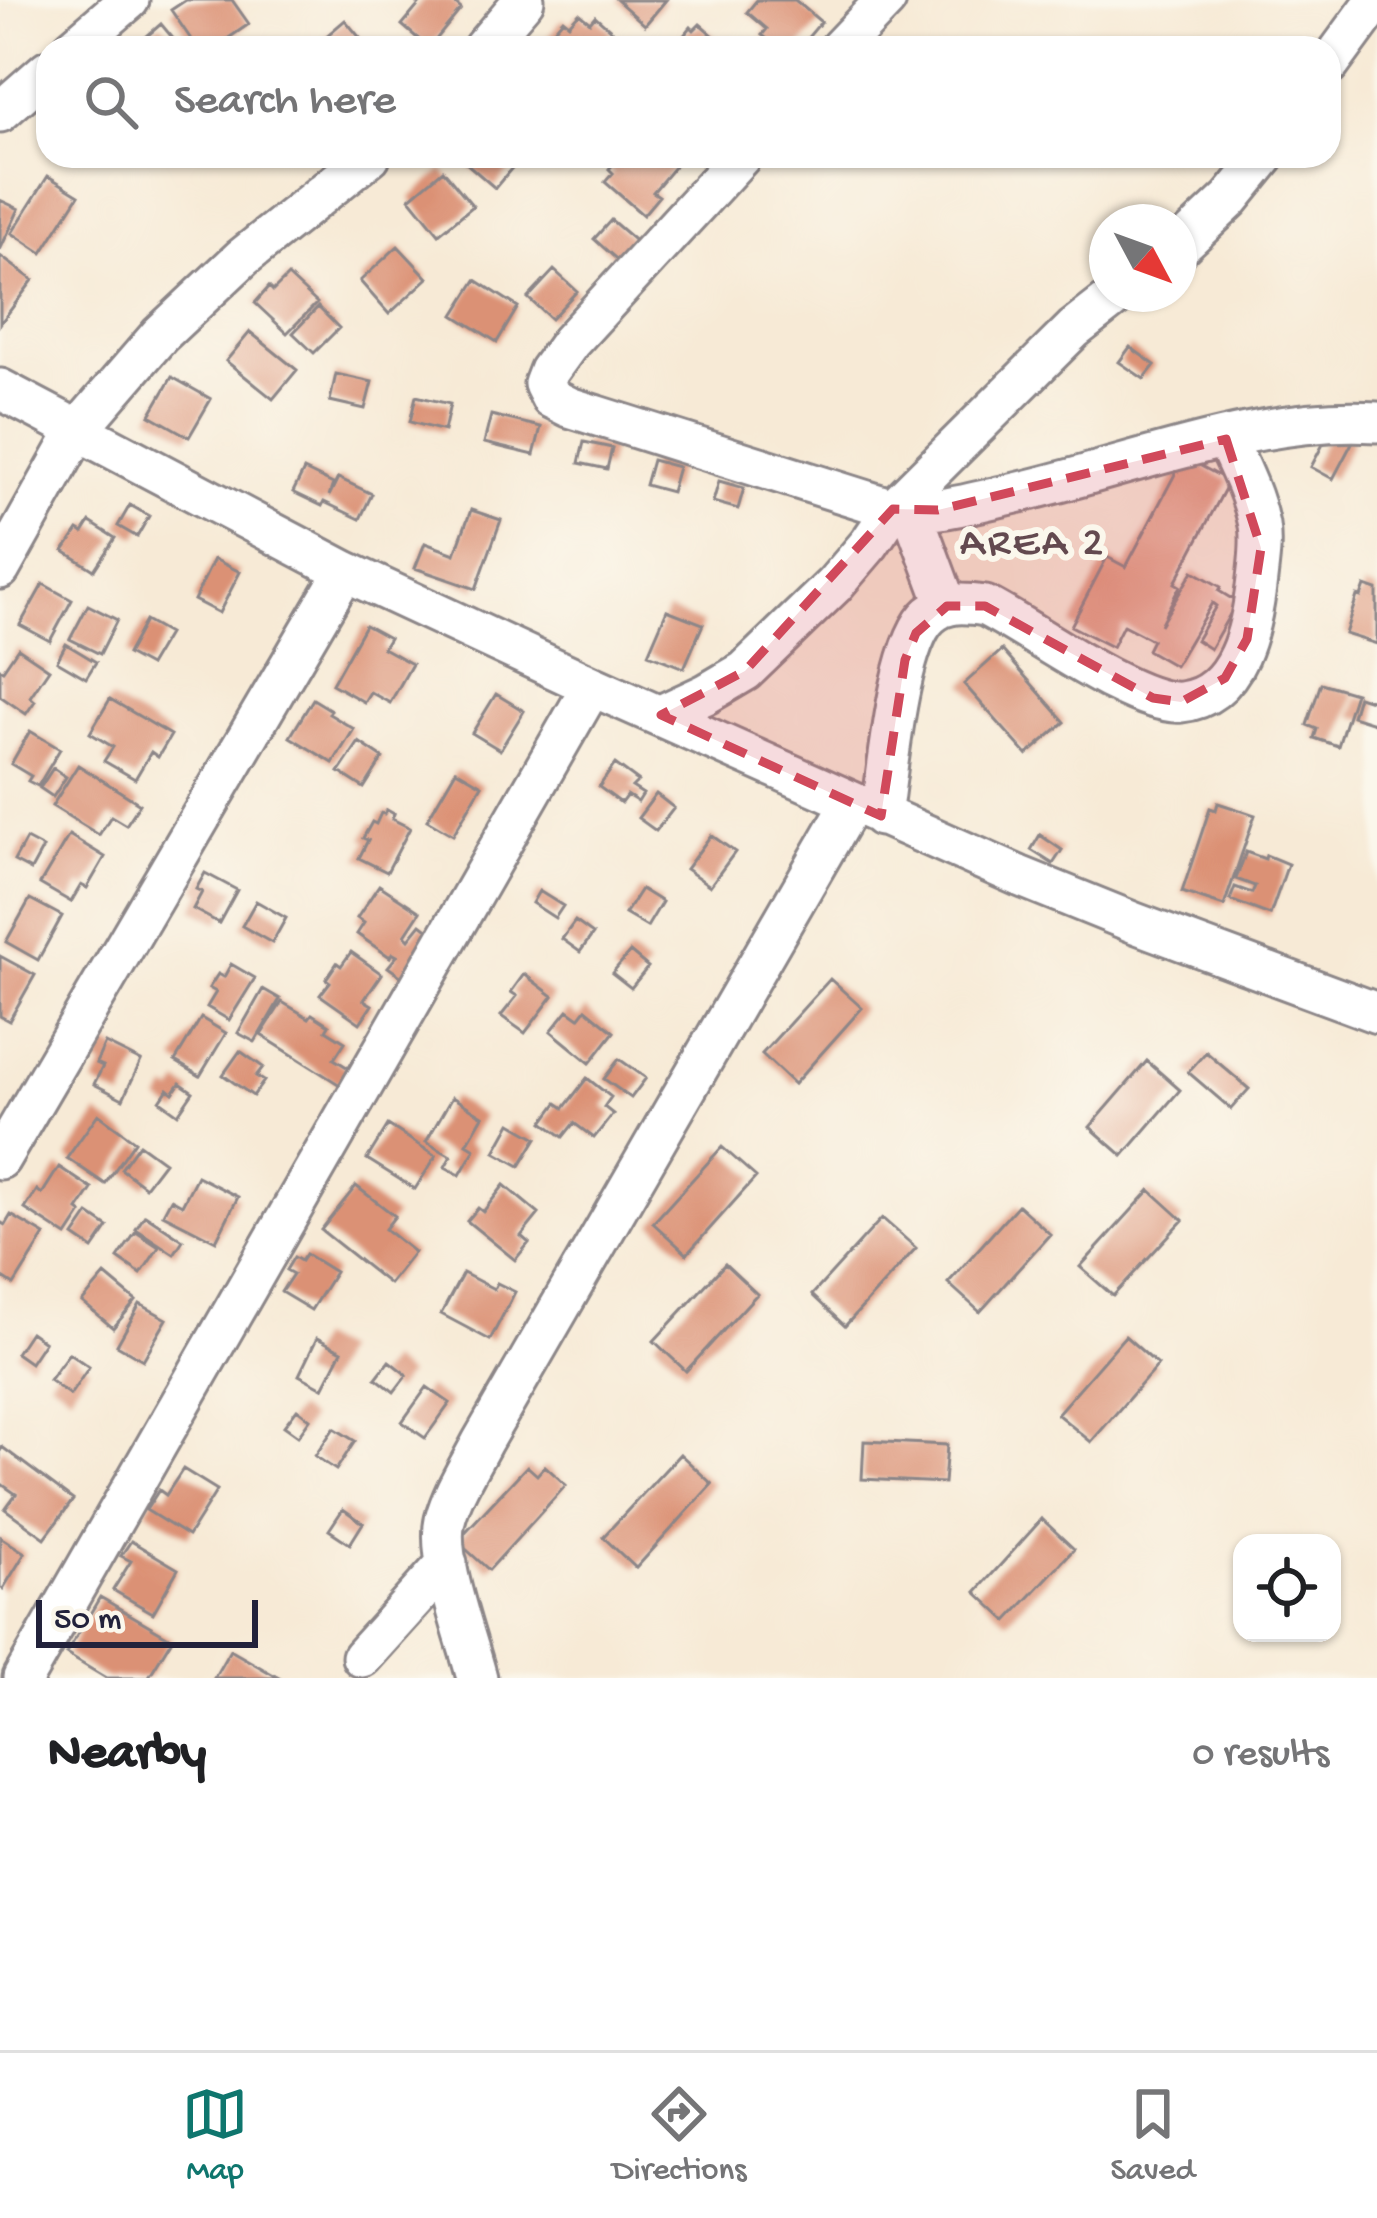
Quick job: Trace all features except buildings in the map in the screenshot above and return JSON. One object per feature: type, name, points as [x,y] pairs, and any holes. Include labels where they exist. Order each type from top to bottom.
[{"type":"street","points":[[87,36],[129,0]]},
{"type":"street","points":[[492,36],[524,0]]},
{"type":"street","points":[[852,36],[886,0]]},
{"type":"street","points":[[1341,49],[1377,4]]},
{"type":"street","points":[[0,112],[36,80]]},
{"type":"street","points":[[0,568],[78,430],[160,335],[242,258],[355,168]]},
{"type":"street","points":[[730,168],[570,343],[544,384],[551,398],[902,511],[938,510],[1035,489],[1190,445],[1293,425],[1377,422]]},
{"type":"street","points":[[1197,231],[1255,168]]},
{"type":"street","points":[[661,715],[746,671],[1073,329],[1095,312]]},
{"type":"street","points":[[0,388],[345,571],[592,686],[1135,922],[1377,1012]]},
{"type":"street","points":[[477,1678],[442,1539],[446,1516],[482,1442],[866,809],[916,633],[931,614],[947,606],[964,602],[985,606],[1111,680],[1154,698],[1180,702],[1204,693],[1225,678],[1247,639],[1261,548],[1249,491],[1226,439]]},
{"type":"street","points":[[902,511],[947,606]]},
{"type":"street","points":[[0,1160],[345,571]]},
{"type":"street","points":[[23,1678],[592,686]]},
{"type":"street","points":[[362,1657],[447,1563]]},
{"type":"highlighted area","points":[[1226,439],[1261,548],[1247,639],[1225,678],[1181,702],[1153,698],[985,606],[947,606],[916,633],[905,660],[881,816],[661,715],[745,671],[893,509],[938,510]]},
{"type":"district","name":"AREA 2","points":[[1033,538]]}]
